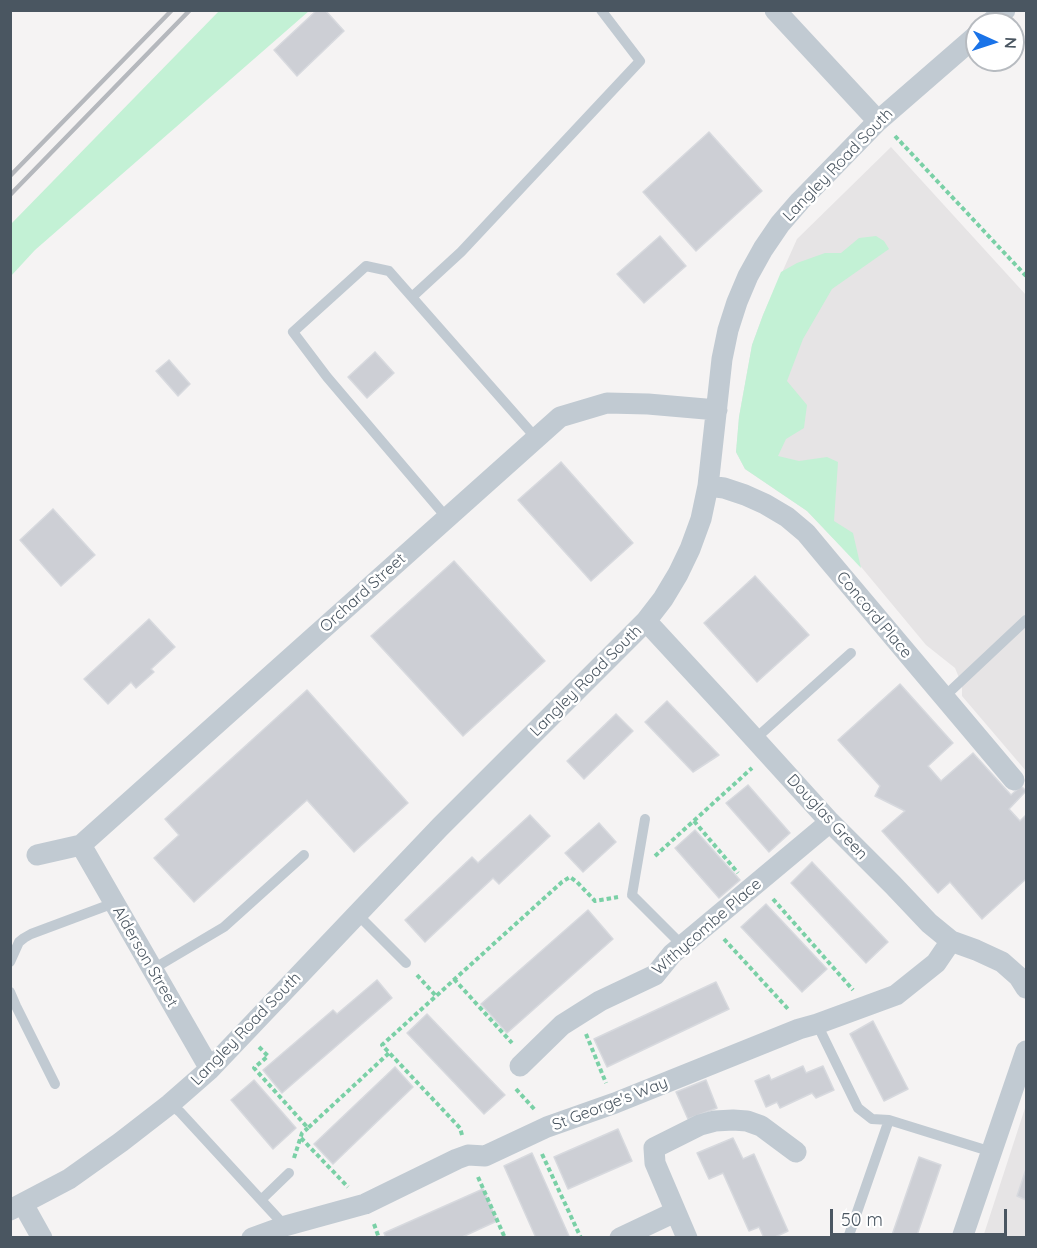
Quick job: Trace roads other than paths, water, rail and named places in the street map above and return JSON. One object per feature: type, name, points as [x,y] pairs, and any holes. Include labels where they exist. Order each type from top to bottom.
[{"type":"street","points":[[775,10],[878,122]]},
{"type":"street","name":"Langley Road South","points":[[17,1207],[69,1179],[121,1142],[210,1069],[440,826],[646,621],[668,591],[690,549],[700,519],[708,486],[722,359],[728,330],[748,276],[780,224],[800,201],[878,122],[965,46]]},
{"type":"street","name":"Orchard Street","points":[[37,855],[81,845],[560,417],[607,403],[717,410]]},
{"type":"street","name":"Concord Place","points":[[708,486],[723,488],[765,504],[787,517],[807,533],[1014,780]]},
{"type":"street","name":"Douglas Green","points":[[646,621],[830,822],[928,923],[951,941],[1002,962],[1019,977],[1026,988]]},
{"type":"street","name":"Withycombe Place","points":[[524,1062],[562,1025],[578,1014],[655,975],[672,954],[830,822]]},
{"type":"street","name":"Alderson Street","points":[[81,845],[210,1069]]},
{"type":"street","name":"St George's Way","points":[[252,1238],[285,1226],[365,1204],[457,1158],[471,1155],[485,1156],[540,1131],[896,995],[936,963],[951,941]]},
{"type":"street","points":[[962,1238],[1026,1051]]},
{"type":"street","points":[[687,1238],[655,1163],[654,1148],[700,1125],[733,1120],[747,1121],[761,1126],[796,1152]]},
{"type":"street","points":[[17,1207],[42,1238]]},
{"type":"street","points":[[620,1238],[675,1212]]},
{"type":"lane","points":[[412,297],[461,252],[640,62],[601,10]]},
{"type":"lane","points":[[447,518],[327,376],[293,332],[366,266],[389,271],[536,438]]},
{"type":"lane","points":[[944,697],[1026,620]]},
{"type":"lane","points":[[761,747],[851,653]]},
{"type":"lane","points":[[645,819],[632,895],[682,946]]},
{"type":"lane","points":[[153,969],[224,927],[303,855]]},
{"type":"lane","points":[[10,962],[19,942],[31,934],[114,903]]},
{"type":"lane","points":[[357,914],[406,963]]},
{"type":"lane","points":[[10,992],[55,1084]]},
{"type":"lane","points":[[808,1027],[858,1108],[872,1119],[889,1120],[992,1152]]},
{"type":"lane","points":[[170,1104],[285,1226]]},
{"type":"lane","points":[[848,1238],[889,1120]]},
{"type":"lane","points":[[261,1200],[289,1173]]},
{"type":"railway","points":[[10,176],[172,10]]},
{"type":"railway","points":[[10,195],[190,10]]}]
